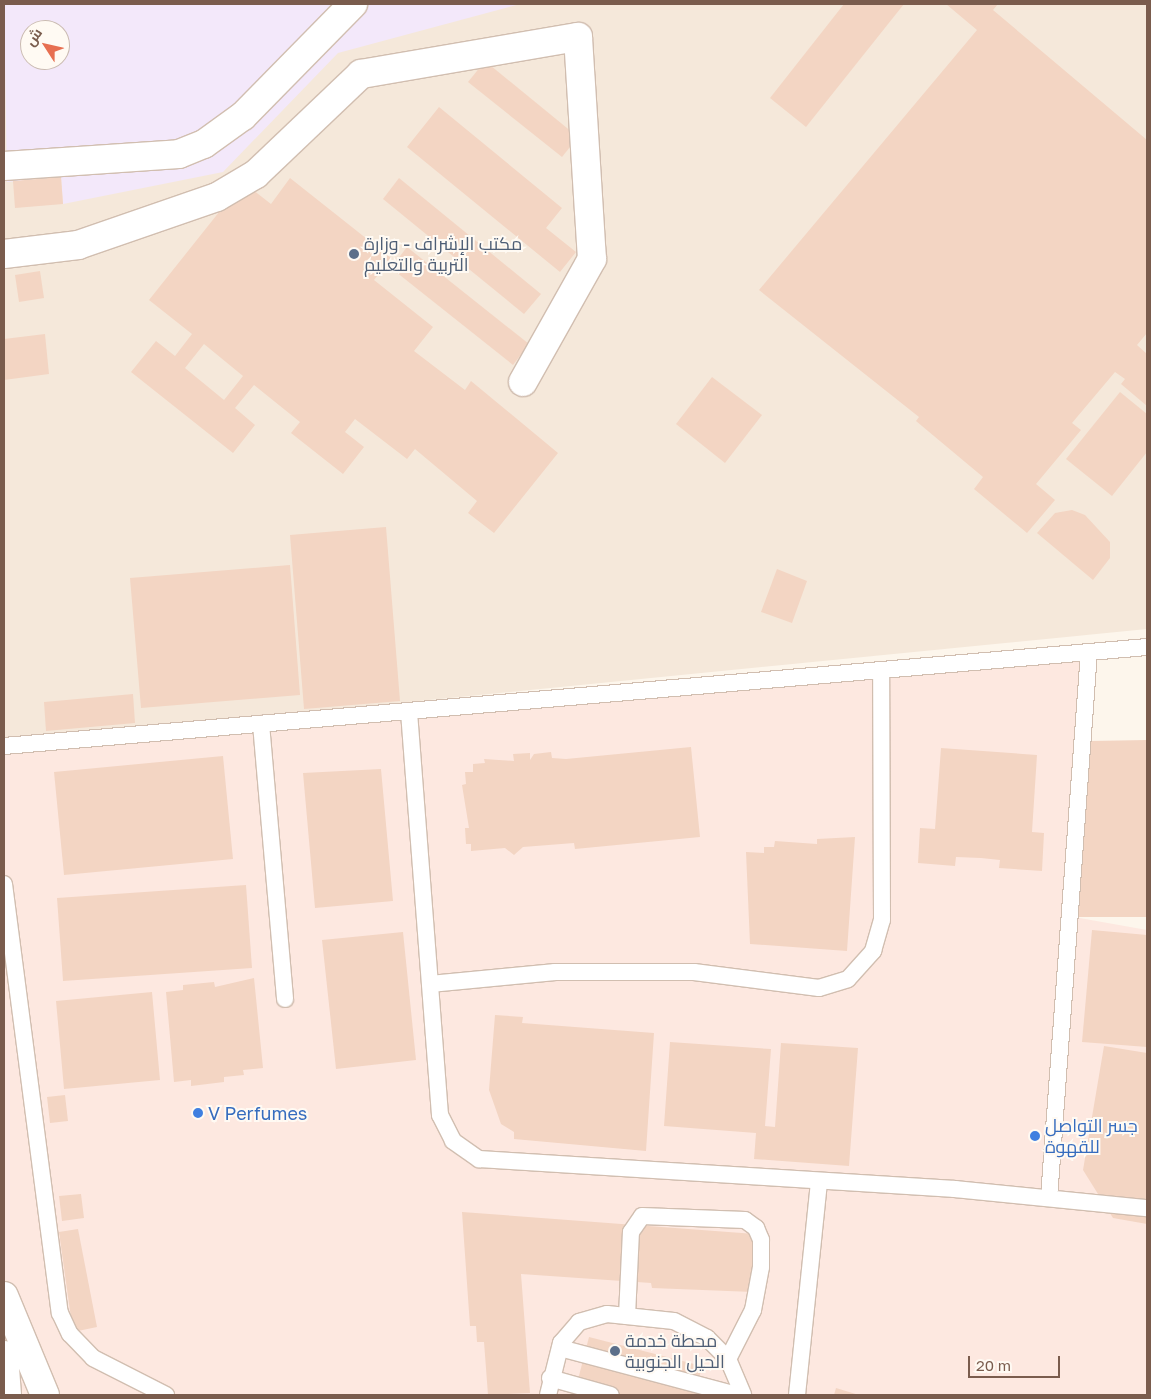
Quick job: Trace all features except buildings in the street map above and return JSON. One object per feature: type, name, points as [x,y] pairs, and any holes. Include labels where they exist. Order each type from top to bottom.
[{"type":"street","points":[[4,166],[179,154],[204,144],[243,116],[353,4]]},
{"type":"street","points":[[4,254],[78,245],[217,197],[256,174],[361,74],[578,36],[592,259],[523,382]]},
{"type":"street","points":[[4,1296],[45,1395]]},
{"type":"street","points":[[4,1355],[7,1395]]},
{"type":"lane","points":[[4,746],[1147,647]]},
{"type":"lane","points":[[1049,1198],[1089,652]]},
{"type":"lane","points":[[430,984],[555,972],[694,972],[819,988],[848,979],[873,952],[882,920],[881,670]]},
{"type":"lane","points":[[409,712],[440,1115],[453,1141],[479,1159],[819,1181],[1049,1198],[1147,1208]]},
{"type":"lane","points":[[261,724],[285,998]]},
{"type":"lane","points":[[4,884],[60,1313],[70,1334],[93,1358],[166,1395]]},
{"type":"lane","points":[[797,1395],[819,1181]]},
{"type":"lane","points":[[628,1316],[631,1232],[642,1216],[745,1220],[756,1228],[761,1240],[762,1267],[753,1310],[728,1359]]},
{"type":"lane","points":[[548,1395],[550,1378],[560,1348],[579,1322],[608,1314],[674,1321],[707,1338],[728,1359],[743,1395]]},
{"type":"lane","points":[[560,1348],[737,1395]]},
{"type":"lane","points":[[550,1378],[611,1395]]},
{"type":"shaded area","points":[[4,4],[1147,4],[1147,629],[4,742]]},
{"type":"shaded area","points":[[4,4],[520,4],[338,53],[223,172],[63,204],[61,177],[7,182]]},
{"type":"shaded area","points":[[1089,652],[1074,917],[1147,930],[1147,1395],[4,1395],[4,746]]},
{"type":"place","name":"مكتب الإشراف - وزارة التربية والتعليم","points":[[354,254]]},
{"type":"place","name":"V Perfumes","points":[[198,1113]]},
{"type":"place","name":"جسر التواصل للقهوة","points":[[1035,1136]]},
{"type":"place","name":"محطة خدمة الحيل الجنوبية","points":[[615,1351]]}]
